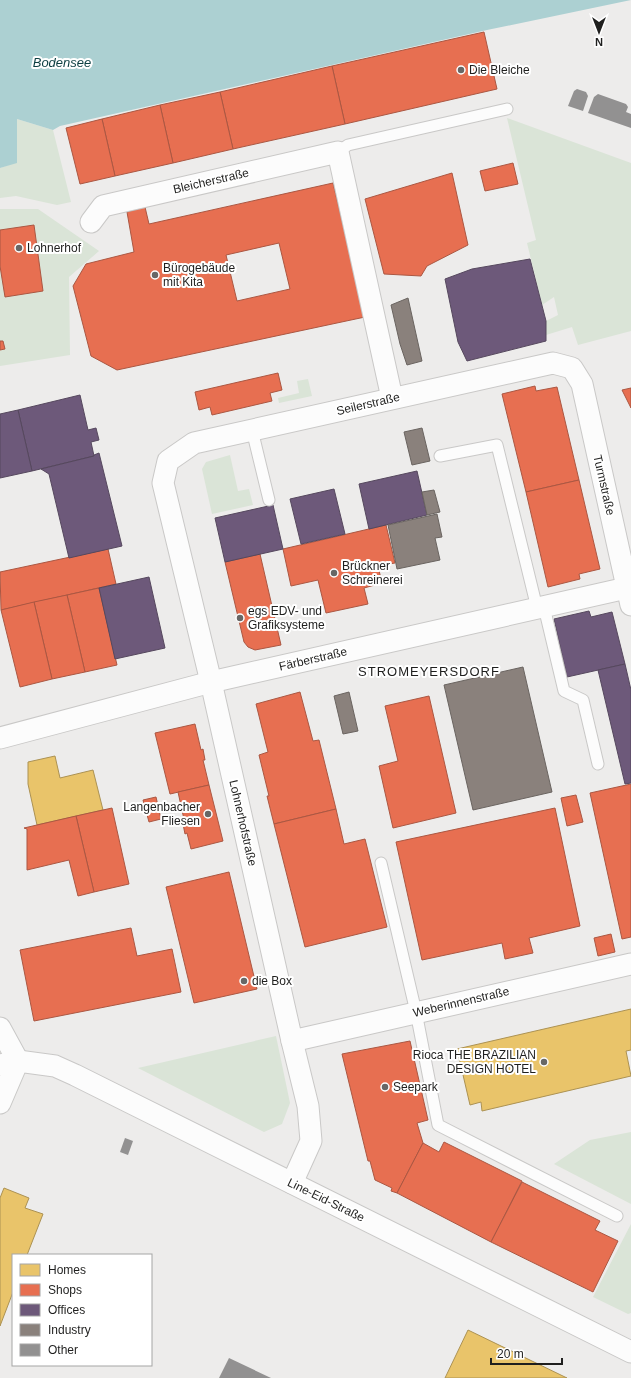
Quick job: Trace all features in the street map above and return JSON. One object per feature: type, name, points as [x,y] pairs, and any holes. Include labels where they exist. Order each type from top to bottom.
[{"type":"street","name":"Bleicherstraße","points":[[91,222],[103,206],[338,152]]},
{"type":"street","points":[[338,152],[392,398]]},
{"type":"street","name":"Seilerstraße","points":[[168,461],[194,443],[553,363],[572,368]]},
{"type":"street","name":"Turmstraße","points":[[572,368],[582,384],[630,593]]},
{"type":"street","name":"Lohnerhofstraße","points":[[168,461],[162,483],[211,682],[308,1106],[311,1141],[292,1183]]},
{"type":"street","name":"Färberstraße","points":[[0,738],[211,682],[540,608],[630,593]]},
{"type":"street","name":"Weberinnenstraße","points":[[292,1041],[631,964]]},
{"type":"street","points":[[0,1028],[9,1063],[0,1103]]},
{"type":"street","name":"Line-Eid-Straße","points":[[9,1063],[55,1066],[76,1075],[207,1142],[631,1352]]},
{"type":"lane","name":"Bleicherstraße","points":[[338,152],[348,144],[507,109]]},
{"type":"lane","points":[[252,430],[269,500]]},
{"type":"lane","points":[[440,456],[497,445],[540,608],[564,691],[583,700],[598,764]]},
{"type":"lane","points":[[381,863],[416,1012],[438,1125],[618,1216]]},
{"type":"shaded area","points":[[507,118],[631,163],[631,331],[578,345],[572,327],[546,335],[546,321],[558,315],[554,297],[542,305],[527,243],[536,240]]},
{"type":"shaded area","points":[[17,119],[53,130],[71,202],[57,205],[16,196],[0,198],[0,168],[17,162]]},
{"type":"shaded area","points":[[0,209],[38,209],[99,251],[69,277],[70,355],[0,366]]},
{"type":"shaded area","points":[[308,379],[312,396],[279,403],[278,398],[299,393],[297,381]]},
{"type":"shaded area","points":[[230,455],[238,491],[249,489],[253,505],[212,514],[202,469],[206,462]]},
{"type":"shaded area","points":[[276,1036],[290,1103],[282,1124],[264,1132],[138,1068]]},
{"type":"shaded area","points":[[631,1132],[631,1204],[554,1164],[590,1140]]},
{"type":"shaded area","points":[[631,1224],[631,1313],[628,1314],[593,1297]]},
{"type":"water","name":"Bodensee","points":[[0,0],[631,0],[487,30],[60,126],[53,130],[17,119],[17,163],[0,168]]},
{"type":"building: Homes","points":[[55,756],[60,778],[93,770],[103,810],[37,825],[28,784],[28,762]]},
{"type":"building: Homes","name":"Rioca THE BRAZILIAN DESIGN HOTEL","points":[[631,1009],[631,1050],[626,1051],[631,1076],[482,1111],[481,1102],[470,1105],[457,1049]]},
{"type":"building: Homes","points":[[4,1188],[29,1198],[25,1208],[43,1214],[27,1254],[12,1254],[12,1295],[0,1326],[0,1198]]},
{"type":"building: Homes","points":[[468,1330],[567,1378],[445,1378]]},
{"type":"building: Shops","points":[[484,32],[497,89],[345,124],[332,66]]},
{"type":"building: Shops","points":[[332,66],[345,124],[233,149],[220,92]]},
{"type":"building: Shops","points":[[220,92],[233,149],[173,163],[160,105]]},
{"type":"building: Shops","points":[[160,105],[173,163],[115,176],[102,119]]},
{"type":"building: Shops","points":[[102,119],[115,176],[80,184],[66,128]]},
{"type":"building: Shops","points":[[513,163],[518,184],[485,191],[480,171]]},
{"type":"building: Shops","points":[[452,173],[468,245],[427,266],[421,276],[384,274],[365,199]]},
{"type":"building: Shops","name":"Bürogebäude mit Kita","points":[[333,183],[365,317],[117,370],[91,356],[73,286],[86,264],[134,252],[127,212],[145,207],[149,224]],"holes":[[[279,243],[290,289],[237,301],[226,255]]]},
{"type":"building: Shops","name":"Lohnerhof","points":[[34,225],[43,291],[5,297],[0,266],[0,230]]},
{"type":"building: Shops","points":[[0,341],[3,341],[5,349],[0,350]]},
{"type":"building: Shops","points":[[278,373],[282,390],[270,393],[272,401],[212,415],[210,407],[199,410],[195,392]]},
{"type":"building: Shops","points":[[535,386],[536,391],[557,387],[579,480],[526,492],[502,394]]},
{"type":"building: Shops","points":[[631,388],[631,408],[622,390]]},
{"type":"building: Shops","points":[[579,480],[600,569],[579,574],[580,579],[548,587],[526,492]]},
{"type":"building: Shops","name":"Brückner Schreinerei","points":[[386,525],[395,563],[378,566],[382,583],[364,588],[368,604],[326,613],[318,580],[291,586],[283,549]]},
{"type":"building: Shops","points":[[108,549],[116,584],[1,610],[0,572]]},
{"type":"building: Shops","points":[[260,554],[281,645],[255,650],[248,647],[244,642],[225,562]]},
{"type":"building: Shops","points":[[99,588],[117,665],[85,672],[67,595]]},
{"type":"building: Shops","points":[[67,595],[85,672],[52,679],[34,602]]},
{"type":"building: Shops","points":[[34,602],[52,679],[20,687],[1,610]]},
{"type":"building: Shops","points":[[300,692],[313,741],[319,740],[336,809],[274,824],[259,755],[268,752],[256,704]]},
{"type":"building: Shops","points":[[429,696],[456,813],[393,828],[379,766],[398,761],[385,706]]},
{"type":"building: Shops","points":[[195,724],[201,750],[203,749],[205,760],[203,760],[209,785],[170,794],[155,733]]},
{"type":"building: Shops","points":[[631,784],[631,937],[622,939],[590,793]]},
{"type":"building: Shops","points":[[209,785],[223,841],[191,849],[187,833],[185,834],[183,824],[185,824],[178,792]]},
{"type":"building: Shops","points":[[576,795],[583,822],[567,826],[561,798]]},
{"type":"building: Shops","points":[[156,797],[161,819],[149,822],[143,800]]},
{"type":"building: Shops","points":[[112,808],[129,884],[94,892],[76,816]]},
{"type":"building: Shops","points":[[555,808],[580,926],[529,938],[533,953],[505,959],[502,943],[422,960],[396,842]]},
{"type":"building: Shops","points":[[336,809],[344,844],[365,839],[387,927],[305,947],[274,824]]},
{"type":"building: Shops","points":[[76,816],[94,892],[78,896],[69,860],[27,870],[27,829],[24,828]]},
{"type":"building: Shops","points":[[229,872],[257,989],[194,1003],[166,887]]},
{"type":"building: Shops","points":[[131,928],[137,956],[172,949],[181,992],[34,1021],[20,950]]},
{"type":"building: Shops","points":[[611,934],[615,952],[598,956],[594,938]]},
{"type":"building: Shops","name":"Seepark","points":[[410,1041],[428,1120],[417,1123],[423,1143],[397,1193],[391,1191],[392,1188],[375,1180],[370,1161],[368,1161],[342,1054]]},
{"type":"building: Shops","points":[[444,1142],[522,1181],[491,1242],[397,1193],[423,1143],[439,1152]]},
{"type":"building: Shops","points":[[522,1182],[600,1221],[595,1230],[618,1241],[593,1292],[491,1242]]},
{"type":"building: Offices","points":[[530,259],[546,321],[546,341],[467,361],[458,342],[445,279],[472,269]]},
{"type":"building: Offices","points":[[80,395],[88,430],[96,428],[99,440],[91,442],[94,456],[32,471],[18,410]]},
{"type":"building: Offices","points":[[18,410],[32,471],[0,478],[0,414]]},
{"type":"building: Offices","points":[[99,453],[122,546],[69,558],[49,474],[41,469],[94,456]]},
{"type":"building: Offices","points":[[417,471],[427,515],[369,529],[359,484]]},
{"type":"building: Offices","points":[[334,489],[345,534],[301,544],[290,499]]},
{"type":"building: Offices","points":[[273,505],[283,549],[225,562],[215,518]]},
{"type":"building: Offices","points":[[149,577],[165,648],[115,659],[99,588]]},
{"type":"building: Offices","points":[[589,611],[591,617],[612,612],[625,664],[567,677],[554,619]]},
{"type":"building: Offices","points":[[625,664],[631,690],[631,783],[625,784],[598,670]]},
{"type":"building: Industry","points":[[408,298],[422,361],[407,365],[400,344],[391,305]]},
{"type":"building: Industry","points":[[422,428],[430,461],[412,465],[404,432]]},
{"type":"building: Industry","points":[[434,490],[440,512],[427,515],[422,492]]},
{"type":"building: Industry","points":[[437,514],[442,537],[435,538],[440,560],[397,569],[388,525]]},
{"type":"building: Industry","points":[[523,667],[552,792],[473,810],[444,685]]},
{"type":"building: Industry","points":[[349,692],[358,731],[343,734],[334,696]]},
{"type":"building: Other","points":[[577,89],[586,92],[588,96],[583,111],[568,106],[574,91]]},
{"type":"building: Other","points":[[598,94],[626,104],[628,107],[626,112],[631,114],[631,128],[588,113],[594,97]]},
{"type":"building: Other","points":[[125,1138],[133,1141],[128,1155],[120,1152]]},
{"type":"building: Other","points":[[229,1358],[271,1378],[219,1378]]},
{"type":"place","name":"Die Bleiche","points":[[461,70]]},
{"type":"place","name":"Lohnerhof","points":[[19,248]]},
{"type":"place","name":"Bürogebäude mit Kita","points":[[155,275]]},
{"type":"place","name":"Brückner Schreinerei","points":[[334,573]]},
{"type":"place","name":"egs EDV- und Grafiksysteme","points":[[240,618]]},
{"type":"place","name":"Langenbacher Fliesen","points":[[208,814]]},
{"type":"place","name":"die Box","points":[[244,981]]},
{"type":"place","name":"Rioca THE BRAZILIAN DESIGN HOTEL","points":[[544,1062]]},
{"type":"place","name":"Seepark","points":[[385,1087]]},
{"type":"district","name":"STROMEYERSDORF","points":[[429,671]]}]
